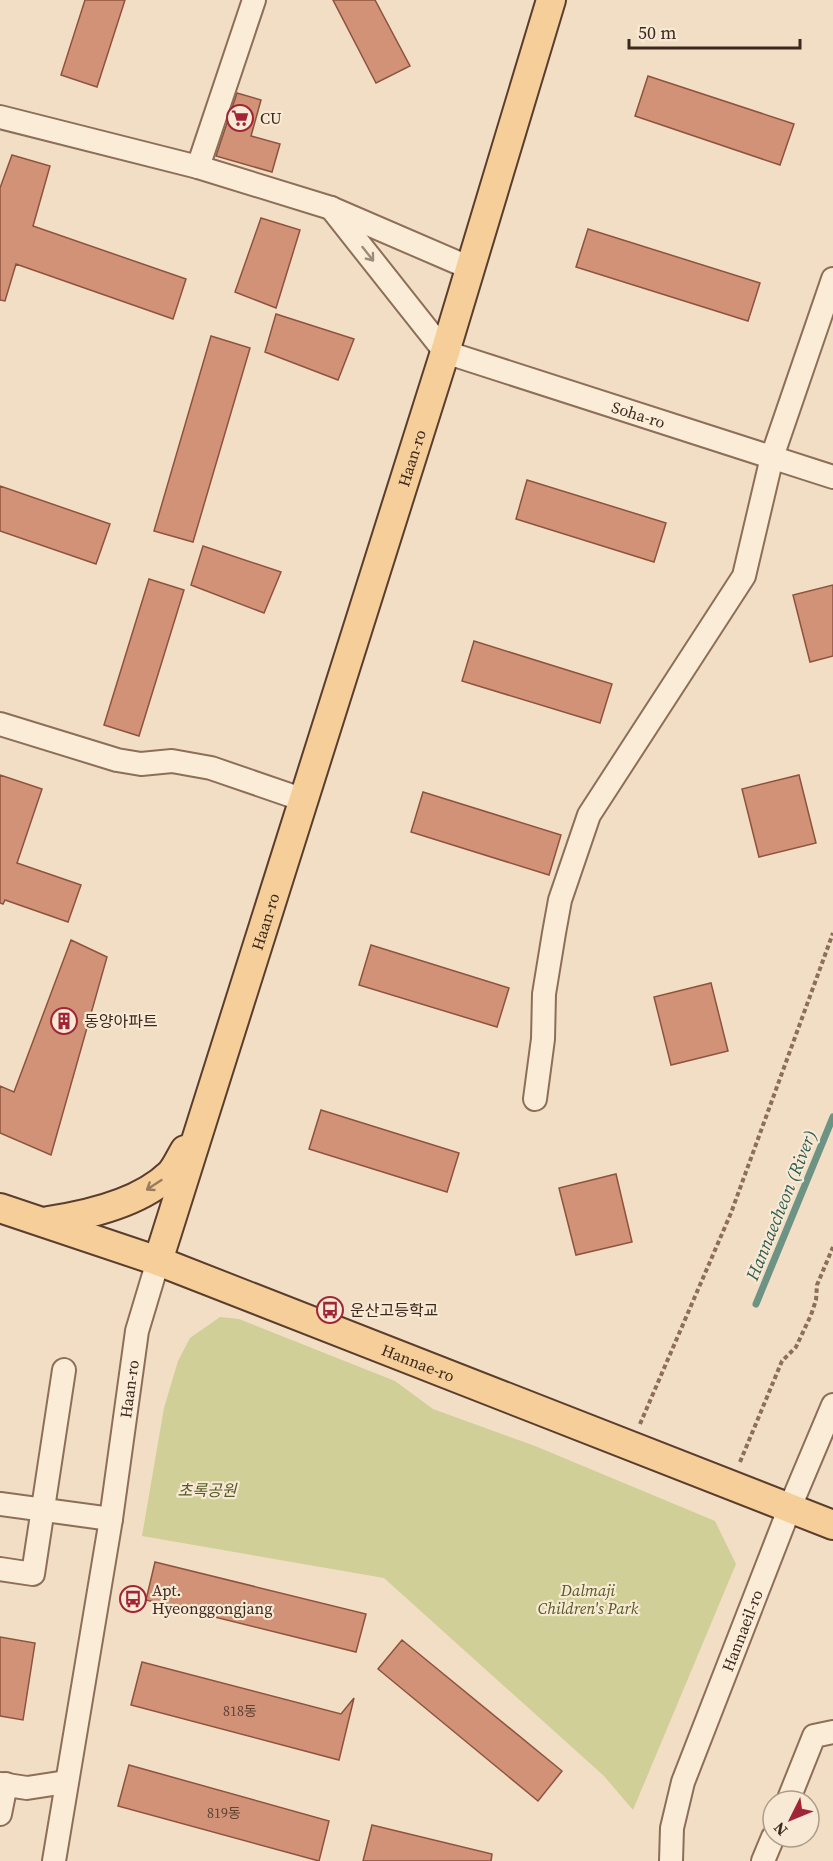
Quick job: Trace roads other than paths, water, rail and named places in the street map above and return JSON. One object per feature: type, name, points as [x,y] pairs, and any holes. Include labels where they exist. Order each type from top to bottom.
[{"type":"main road","name":"Haan-ro","points":[[158,1261],[445,352],[551,0]]},
{"type":"main road","points":[[44,1222],[95,1212],[124,1202],[152,1187],[172,1173],[201,1122]]},
{"type":"main road","name":"Hannae-ro","points":[[0,1208],[158,1261],[833,1525]]},
{"type":"street","points":[[198,167],[254,0]]},
{"type":"street","points":[[0,117],[198,167],[331,208],[470,268]]},
{"type":"street","points":[[331,208],[445,352]]},
{"type":"street","points":[[535,1099],[543,1039],[544,994],[560,900],[589,815],[744,576],[772,457],[833,279]]},
{"type":"street","name":"Soha-ro","points":[[445,352],[833,477]]},
{"type":"street","points":[[0,724],[117,759],[141,764],[172,761],[211,768],[304,800]]},
{"type":"street","name":"Haan-ro","points":[[54,1861],[111,1519],[137,1331],[158,1261]]},
{"type":"street","points":[[0,1569],[33,1574],[64,1370]]},
{"type":"street","name":"Hannaeil-ro","points":[[671,1861],[672,1828],[683,1782],[790,1507],[833,1405]]},
{"type":"street","points":[[0,1504],[111,1519]]},
{"type":"street","points":[[793,1789],[814,1737],[833,1732]]},
{"type":"street","points":[[0,1814],[3,1784],[27,1788],[66,1782]]},
{"type":"waterway","name":"Hannaecheon (River)","points":[[756,1304],[833,1117]]},
{"type":"place","name":"CU","points":[[240,118]]},
{"type":"place","name":"동양아파트","points":[[64,1021]]},
{"type":"place","name":"운산고등학교","points":[[330,1310]]},
{"type":"place","name":"Apt. Hyeonggongjang","points":[[133,1599]]},
{"type":"park label","name":"초록공원","points":[[207,1490]]},
{"type":"park label","name":"Dalmaji Children's Park","points":[[588,1599]]}]
